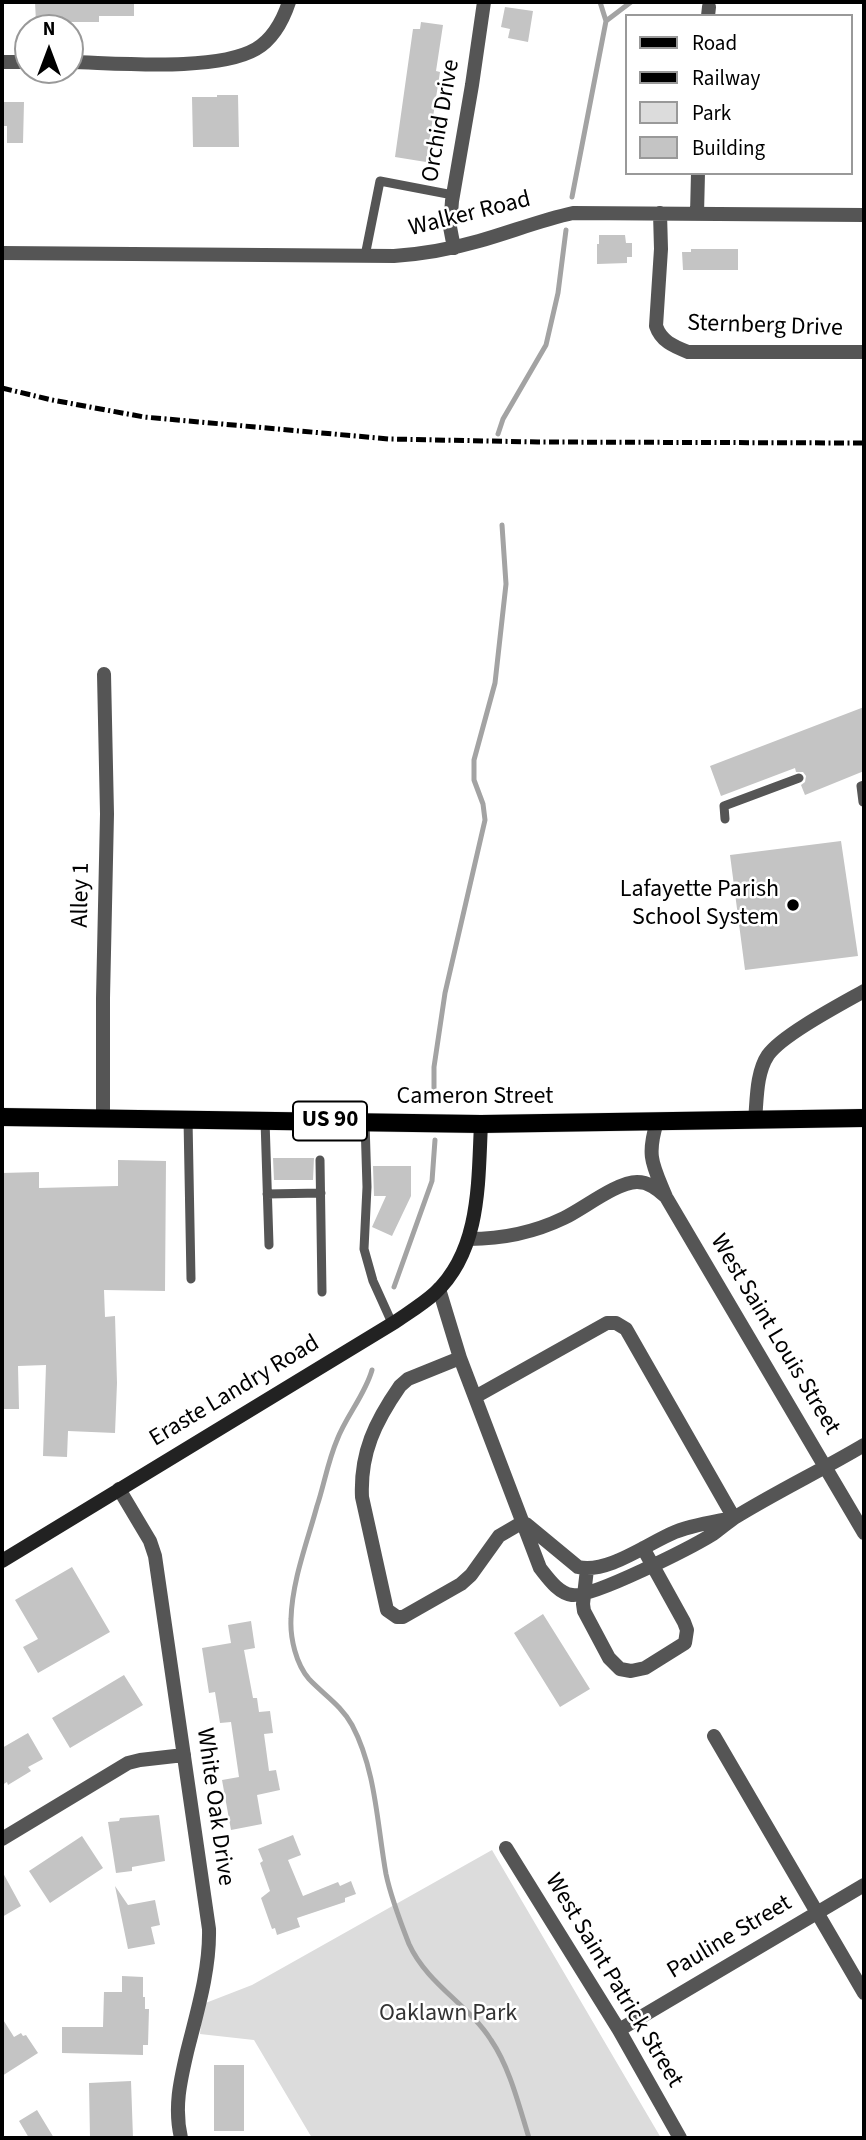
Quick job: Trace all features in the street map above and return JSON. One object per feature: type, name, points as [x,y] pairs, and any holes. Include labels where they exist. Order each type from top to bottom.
[{"type":"main road","name":"Cameron Street","points":[[2,1117],[481,1124],[864,1118]]},
{"type":"street","points":[[84,62],[205,63],[240,56],[266,41],[279,24],[289,2]]},
{"type":"street","name":"Orchid Drive","points":[[454,248],[450,227],[453,195],[484,2]]},
{"type":"street","points":[[696,214],[698,175]]},
{"type":"street","name":"Walker Road","points":[[2,253],[365,256],[429,253],[454,248],[573,213],[864,215]]},
{"type":"street","name":"Sternberg Drive","points":[[660,213],[661,249],[656,318],[658,332],[667,342],[688,352],[864,352]]},
{"type":"street","name":"Alley 1","points":[[103,1117],[107,814],[104,674]]},
{"type":"street","points":[[755,1120],[758,1086],[767,1056],[776,1046],[864,990]]},
{"type":"street","points":[[657,1122],[650,1155],[666,1197]]},
{"type":"street","name":"Eraste Landry Road","points":[[2,1561],[392,1323],[439,1289],[456,1266],[469,1240],[479,1177],[481,1124]]},
{"type":"street","points":[[469,1240],[495,1238],[544,1226],[630,1183],[654,1186],[666,1197]]},
{"type":"street","name":"West Saint Louis Street","points":[[666,1197],[864,1533]]},
{"type":"street","points":[[439,1289],[460,1358],[540,1568],[549,1580],[572,1595],[584,1595],[713,1534],[734,1518],[864,1445]]},
{"type":"street","points":[[475,1397],[607,1323],[616,1323],[626,1329],[734,1518]]},
{"type":"street","points":[[460,1358],[408,1379],[393,1396],[366,1447],[361,1480],[362,1497],[387,1610],[397,1617],[403,1617],[461,1584],[479,1565],[499,1536],[523,1522]]},
{"type":"street","name":"White Oak Drive","points":[[119,1489],[150,1541],[155,1556],[209,1929],[207,1965],[179,2081],[177,2117],[181,2138]]},
{"type":"street","points":[[523,1522],[578,1567],[587,1569],[602,1567],[675,1532],[734,1518]]},
{"type":"street","points":[[587,1569],[583,1604],[587,1619],[609,1658],[620,1669],[631,1671],[646,1668],[680,1648],[687,1637],[684,1622],[643,1548]]},
{"type":"street","points":[[714,1736],[864,1993]]},
{"type":"street","points":[[2,1839],[128,1763],[184,1755]]},
{"type":"street","name":"West Saint Patrick Street","points":[[506,1848],[619,2030],[680,2138]]},
{"type":"street","name":"Pauline Street","points":[[619,2030],[864,1885]]},
{"type":"lane","points":[[365,256],[380,181],[453,195]]},
{"type":"lane","points":[[725,819],[724,806],[799,778]]},
{"type":"lane","points":[[863,802],[864,785]]},
{"type":"lane","points":[[188,1119],[191,1279]]},
{"type":"lane","points":[[265,1120],[269,1245]]},
{"type":"lane","points":[[365,1122],[367,1187],[364,1249],[373,1281],[392,1323]]},
{"type":"lane","points":[[320,1160],[323,1292]]},
{"type":"lane","points":[[267,1194],[321,1194]]},
{"type":"green space","name":"Oaklawn Park","points":[[492,1850],[661,2138],[312,2138],[254,2040],[200,2034],[203,2004],[252,1985]]},
{"type":"building","points":[[35,2],[134,2],[134,16],[99,16],[99,22],[84,22],[84,14],[36,14]]},
{"type":"building","points":[[505,7],[533,11],[528,42],[508,38],[510,29],[501,27]]},
{"type":"building","points":[[421,22],[443,25],[436,71],[440,72],[426,162],[395,157],[413,29],[420,29]]},
{"type":"building","points":[[238,95],[239,147],[193,147],[192,97]]},
{"type":"building","points":[[2,102],[24,102],[23,143],[7,143],[7,126],[2,126]]},
{"type":"building","points":[[599,235],[625,235],[626,243],[632,243],[632,257],[627,257],[627,263],[597,264]]},
{"type":"building","points":[[691,249],[738,249],[738,270],[683,270],[682,252],[691,252]]},
{"type":"building","points":[[864,707],[864,771],[805,795],[801,785],[806,776],[803,772],[796,772],[795,768],[721,796],[710,766]]},
{"type":"building","name":"Lafayette Parish School System","points":[[841,841],[858,956],[745,970],[730,855]]},
{"type":"building","points":[[273,1158],[314,1158],[313,1180],[274,1180]]},
{"type":"building","points":[[118,1160],[166,1161],[165,1291],[104,1290],[105,1317],[115,1316],[115,1433],[68,1431],[67,1457],[43,1456],[46,1365],[18,1366],[19,1409],[2,1409],[2,1173],[39,1172],[39,1188],[118,1186]]},
{"type":"building","points":[[373,1166],[411,1166],[411,1196],[392,1236],[372,1227],[386,1196],[374,1196]]},
{"type":"building","points":[[72,1567],[110,1632],[38,1673],[23,1647],[38,1639],[15,1600]]},
{"type":"building","points":[[543,1614],[590,1689],[560,1707],[514,1633]]},
{"type":"building","points":[[251,1621],[255,1648],[244,1650],[253,1698],[257,1698],[259,1712],[270,1711],[273,1733],[264,1734],[269,1771],[276,1770],[280,1790],[257,1795],[262,1824],[231,1830],[222,1780],[239,1777],[231,1722],[220,1723],[215,1692],[209,1693],[202,1648],[231,1643],[228,1625]]},
{"type":"building","points":[[124,1675],[143,1705],[70,1748],[52,1718]]},
{"type":"building","points":[[28,1733],[43,1759],[28,1767],[31,1771],[8,1785],[7,1782],[2,1785],[2,1748]]},
{"type":"building","points":[[159,1815],[165,1861],[116,1873],[108,1822],[119,1821],[120,1818]]},
{"type":"building","points":[[293,1835],[301,1855],[288,1860],[303,1896],[338,1882],[340,1886],[351,1881],[356,1894],[345,1898],[345,1902],[297,1918],[300,1927],[277,1935],[275,1928],[272,1929],[261,1898],[270,1891],[258,1849]]},
{"type":"building","points":[[82,1836],[103,1868],[50,1903],[29,1871]]},
{"type":"building","points":[[2,1871],[21,1906],[2,1917]]},
{"type":"building","points":[[115,1886],[128,1905],[155,1900],[160,1925],[151,1927],[155,1944],[128,1949]]},
{"type":"building","points":[[122,1976],[143,1977],[145,2009],[149,2009],[148,2045],[143,2045],[143,2055],[62,2053],[62,2027],[103,2027],[104,1992],[122,1992]]},
{"type":"building","points":[[2,2018],[14,2037],[21,2033],[26,2035],[38,2053],[2,2076]]},
{"type":"building","points":[[214,2065],[244,2065],[244,2131],[214,2131]]},
{"type":"building","points":[[131,2081],[133,2138],[90,2138],[89,2083]]},
{"type":"building","points":[[37,2110],[54,2138],[29,2138],[19,2121]]},
{"type":"waterway","points":[[600,2],[606,21]]},
{"type":"waterway","points":[[572,197],[606,21],[631,2]]},
{"type":"waterway","points":[[498,434],[503,419],[546,345],[558,293],[566,230]]},
{"type":"waterway","points":[[434,1097],[434,1067],[445,993],[485,820],[483,804],[474,780],[474,760],[495,683],[506,584],[502,525]]},
{"type":"waterway","points":[[394,1287],[432,1181],[435,1140]]},
{"type":"waterway","points":[[372,1370],[341,1431],[329,1465],[294,1591],[291,1619],[293,1642],[304,1673],[343,1712],[360,1742],[375,1798],[388,1883],[409,1944],[426,1971],[482,2027],[498,2051],[518,2100],[529,2138]]},
{"type":"railway","points":[[2,388],[144,417],[389,439],[864,443]]},
{"type":"place","name":"Lafayette Parish School System","points":[[793,905]]}]
